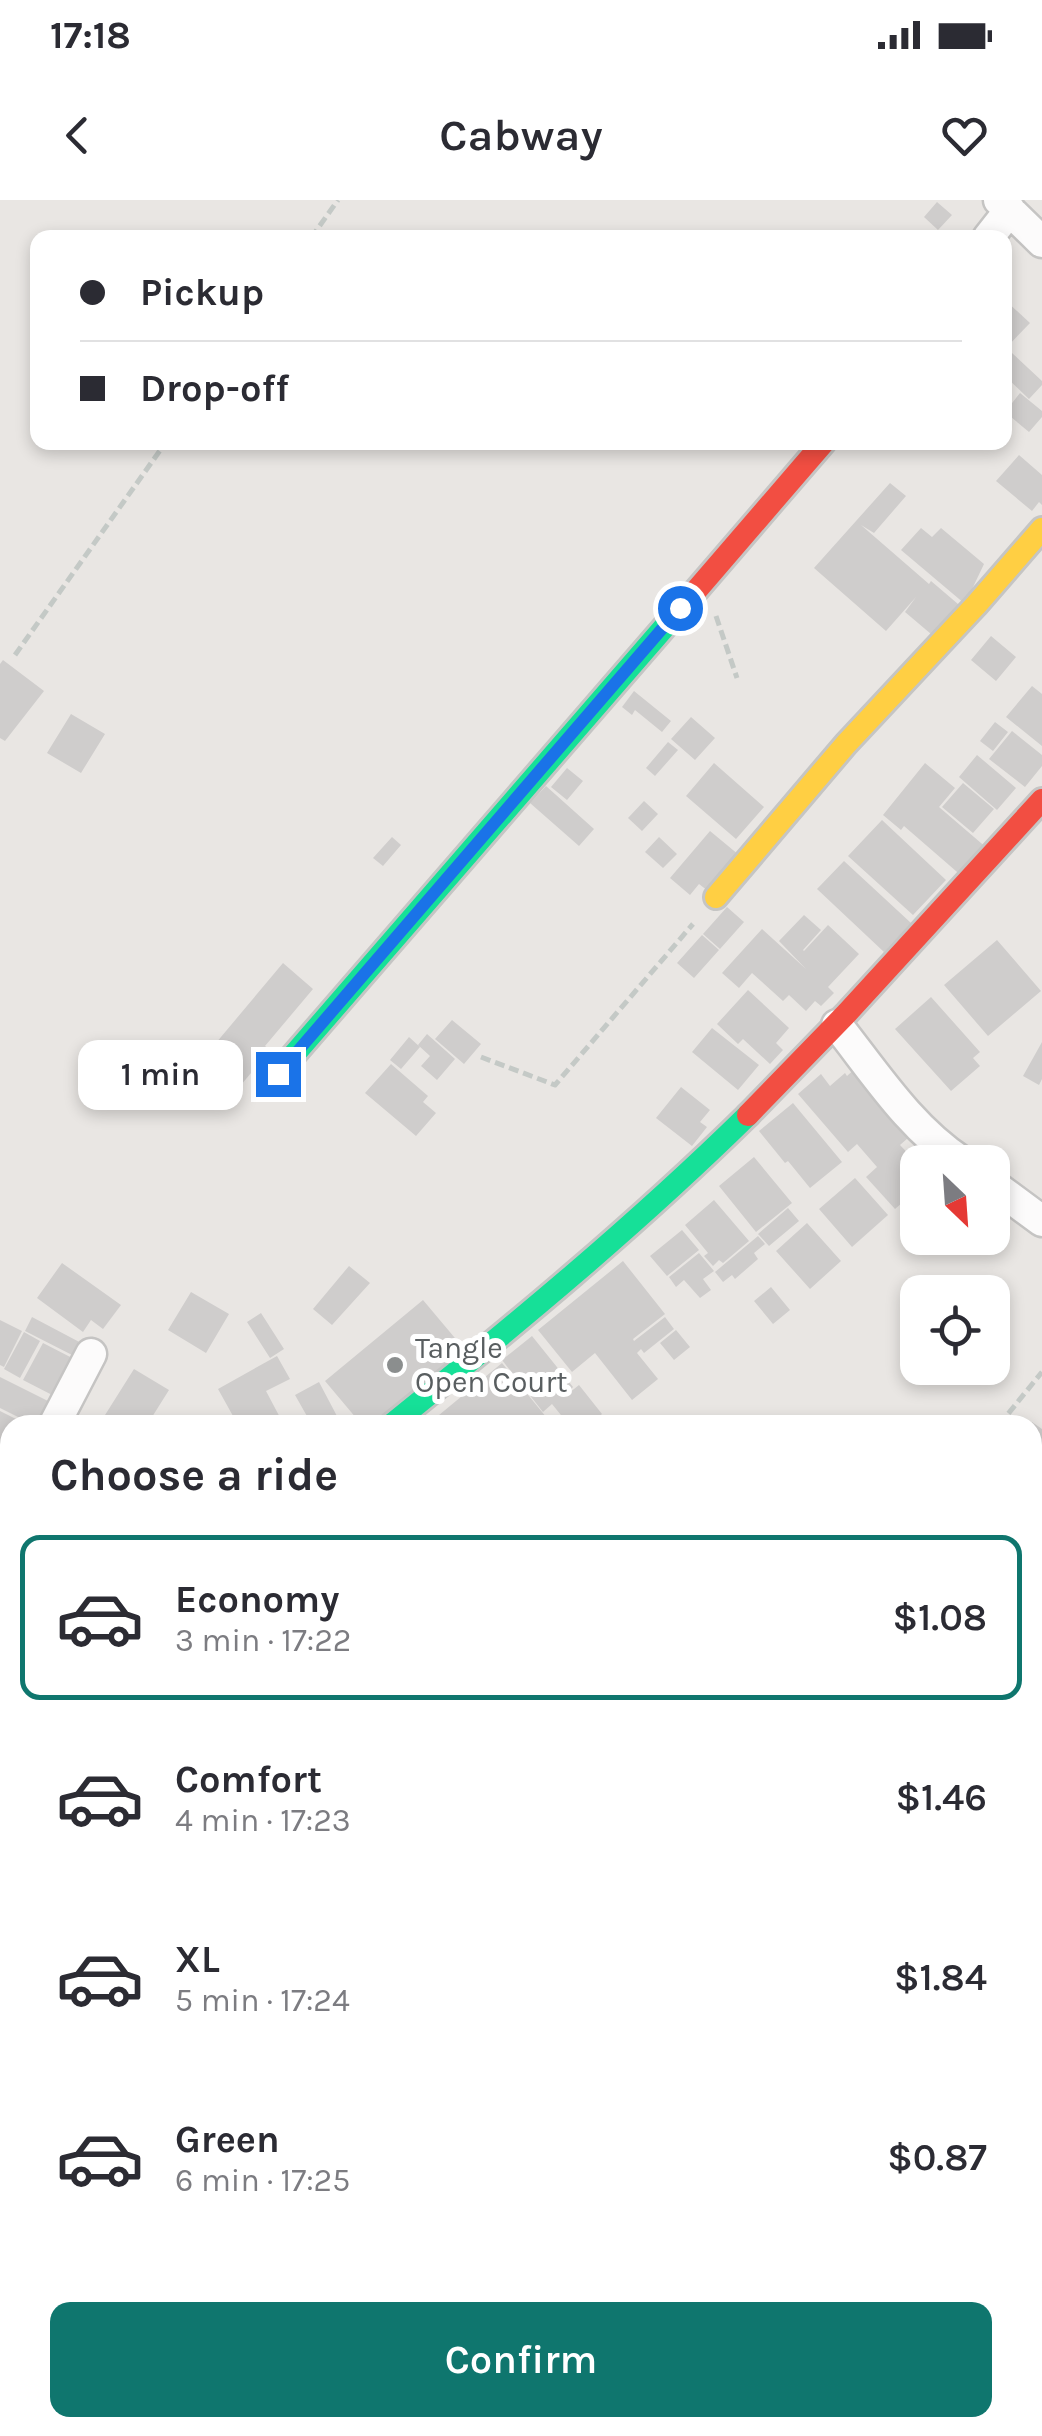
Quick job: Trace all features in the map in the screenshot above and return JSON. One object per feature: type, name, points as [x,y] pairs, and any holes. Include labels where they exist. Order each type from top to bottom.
[{"type":"street","points":[[992,230],[1004,205],[1042,242]]},
{"type":"street","points":[[278,1074],[817,450]]},
{"type":"street","points":[[716,897],[846,744],[1042,528]]},
{"type":"street","points":[[404,1415],[535,1310],[644,1214],[837,1025],[1042,800]]},
{"type":"street","points":[[837,1025],[937,1145]]},
{"type":"street","points":[[1010,1197],[1042,1221]]},
{"type":"street","points":[[59,1415],[91,1354]]},
{"type":"path","points":[[317,230],[338,200]]},
{"type":"path","points":[[16,655],[160,450]]},
{"type":"path","points":[[704,580],[737,678]]},
{"type":"path","points":[[481,1057],[555,1086],[716,897]]},
{"type":"path","points":[[1006,1415],[1042,1372]]},
{"type":"building","points":[[937,202],[952,215],[938,230],[924,217]]},
{"type":"building","points":[[1012,306],[1030,323],[1012,342]]},
{"type":"building","points":[[1012,353],[1042,381],[1029,399],[1012,383]]},
{"type":"building","points":[[1020,393],[1042,411],[1042,417],[1029,432],[1012,418],[1012,403]]},
{"type":"building","points":[[1019,455],[1042,475],[1042,505],[1039,502],[1032,511],[996,481]]},
{"type":"building","points":[[890,483],[906,496],[874,533],[861,525],[965,610],[931,634],[905,612],[916,597],[886,631],[814,568]]},
{"type":"building","points":[[921,528],[932,537],[941,528],[984,564],[965,604],[901,550]]},
{"type":"building","points":[[991,636],[1016,657],[996,681],[971,660]]},
{"type":"building","points":[[3,660],[44,691],[5,741],[0,738]]},
{"type":"building","points":[[1032,686],[1042,694],[1042,746],[1006,717]]},
{"type":"building","points":[[634,691],[671,721],[662,732],[635,710],[632,715],[622,707]]},
{"type":"building","points":[[71,714],[105,734],[81,773],[47,753]]},
{"type":"building","points":[[691,717],[715,738],[695,760],[671,739]]},
{"type":"building","points":[[995,722],[1008,732],[993,751],[980,741]]},
{"type":"building","points":[[1012,731],[1042,755],[1042,766],[1025,787],[989,759]]},
{"type":"building","points":[[668,742],[678,750],[655,776],[646,768]]},
{"type":"building","points":[[977,755],[1016,788],[997,810],[959,777]]},
{"type":"building","points":[[714,763],[764,807],[736,839],[686,796]]},
{"type":"building","points":[[925,763],[955,788],[939,807],[988,849],[964,878],[904,826],[901,830],[883,815]]},
{"type":"building","points":[[567,768],[583,781],[567,800],[551,787]]},
{"type":"building","points":[[963,783],[994,809],[973,833],[942,807]]},
{"type":"building","points":[[546,786],[594,829],[579,846],[530,803]]},
{"type":"building","points":[[644,801],[658,814],[642,831],[628,818]]},
{"type":"building","points":[[882,820],[946,880],[913,915],[848,856]]},
{"type":"building","points":[[710,831],[739,855],[708,891],[699,884],[690,895],[670,878]]},
{"type":"building","points":[[392,837],[401,845],[383,866],[373,858]]},
{"type":"building","points":[[659,837],[677,854],[663,868],[645,852]]},
{"type":"building","points":[[844,861],[911,923],[884,952],[817,889]]},
{"type":"building","points":[[727,907],[744,922],[720,949],[703,934]]},
{"type":"building","points":[[804,915],[821,930],[804,951],[828,925],[859,954],[828,987],[834,993],[821,1006],[815,1001],[806,1011],[789,995],[783,1001],[752,973],[739,988],[722,973],[762,929],[806,969],[779,941]]},
{"type":"building","points":[[702,935],[719,950],[694,978],[677,963]]},
{"type":"building","points":[[997,940],[1041,991],[988,1036],[944,985]]},
{"type":"building","points":[[283,963],[313,989],[265,1046],[270,1050],[241,1085],[222,1069],[212,1082],[195,1068]]},
{"type":"building","points":[[748,990],[789,1028],[776,1043],[783,1050],[770,1064],[743,1039],[738,1044],[717,1024]]},
{"type":"building","points":[[931,997],[980,1052],[973,1058],[980,1066],[951,1091],[895,1029]]},
{"type":"building","points":[[452,1020],[481,1044],[464,1064],[435,1039]]},
{"type":"building","points":[[712,1028],[759,1065],[738,1090],[692,1052]]},
{"type":"building","points":[[427,1034],[455,1059],[437,1080],[421,1066],[430,1056],[418,1045]]},
{"type":"building","points":[[409,1037],[420,1047],[401,1069],[390,1060]]},
{"type":"building","points":[[1042,1042],[1042,1079],[1039,1085],[1023,1076]]},
{"type":"building","points":[[391,1064],[428,1096],[423,1102],[436,1113],[416,1136],[365,1093]]},
{"type":"building","points":[[858,1066],[916,1131],[900,1145],[900,1205],[895,1209],[866,1177],[877,1167],[857,1144],[848,1152],[798,1094],[821,1074],[830,1086],[845,1073],[847,1076]]},
{"type":"building","points":[[681,1087],[710,1110],[700,1122],[707,1127],[692,1146],[656,1118]]},
{"type":"building","points":[[793,1103],[842,1162],[810,1188],[759,1131]]},
{"type":"building","points":[[754,1157],[792,1203],[756,1232],[719,1186]]},
{"type":"building","points":[[855,1178],[888,1215],[852,1247],[819,1209]]},
{"type":"building","points":[[714,1200],[749,1241],[723,1263],[719,1260],[713,1266],[704,1256],[708,1253],[685,1225]]},
{"type":"building","points":[[788,1208],[799,1221],[769,1246],[758,1234]]},
{"type":"building","points":[[807,1223],[841,1261],[810,1289],[776,1251]]},
{"type":"building","points":[[682,1230],[699,1250],[667,1276],[650,1256]]},
{"type":"building","points":[[758,1236],[765,1244],[754,1253],[758,1259],[735,1279],[732,1275],[723,1282],[715,1272]]},
{"type":"building","points":[[699,1253],[714,1271],[703,1279],[711,1290],[700,1298],[684,1280],[676,1287],[669,1277]]},
{"type":"building","points":[[623,1261],[665,1314],[634,1341],[665,1317],[674,1329],[644,1353],[641,1349],[637,1353],[658,1379],[632,1400],[595,1353],[572,1372],[538,1330]]},
{"type":"building","points":[[62,1263],[121,1305],[103,1329],[91,1320],[83,1332],[37,1298]]},
{"type":"building","points":[[349,1266],[370,1283],[332,1325],[313,1309]]},
{"type":"building","points":[[771,1287],[790,1310],[773,1324],[754,1301]]},
{"type":"building","points":[[191,1292],[229,1314],[206,1353],[168,1330]]},
{"type":"building","name":"Tangle Open Court","points":[[423,1300],[465,1350],[386,1415],[354,1415],[325,1381]]},
{"type":"building","points":[[261,1313],[284,1349],[270,1358],[247,1322]]},
{"type":"building","points":[[32,1317],[85,1345],[78,1358],[25,1331]]},
{"type":"building","points":[[0,1320],[22,1331],[4,1367],[0,1365]]},
{"type":"building","points":[[676,1330],[690,1347],[674,1360],[660,1343]]},
{"type":"building","points":[[24,1332],[40,1341],[20,1378],[4,1369]]},
{"type":"building","points":[[532,1336],[573,1387],[564,1397],[579,1385],[602,1414],[561,1415],[552,1404],[543,1412],[502,1360]]},
{"type":"building","points":[[43,1343],[78,1361],[58,1398],[23,1380]]},
{"type":"building","points":[[277,1356],[290,1379],[266,1391],[279,1415],[232,1415],[218,1389]]},
{"type":"building","points":[[502,1363],[544,1415],[439,1415]]},
{"type":"building","points":[[134,1369],[169,1390],[153,1415],[105,1415]]},
{"type":"building","points":[[0,1377],[54,1404],[48,1415],[14,1415],[0,1408]]},
{"type":"building","points":[[319,1382],[336,1415],[306,1415],[295,1395]]},
{"type":"traffic: fast","points":[[278,1073],[694,593]]},
{"type":"traffic: fast","points":[[403,1415],[573,1274],[748,1115]]},
{"type":"traffic: slow","points":[[716,897],[846,744],[1042,529]]},
{"type":"traffic: jam","points":[[694,593],[817,450]]},
{"type":"traffic: jam","points":[[748,1115],[1042,800]]},
{"type":"place","name":"Tangle Open Court","points":[[395,1365]]},
{"type":"route","points":[[278,1074],[680,608]]}]
